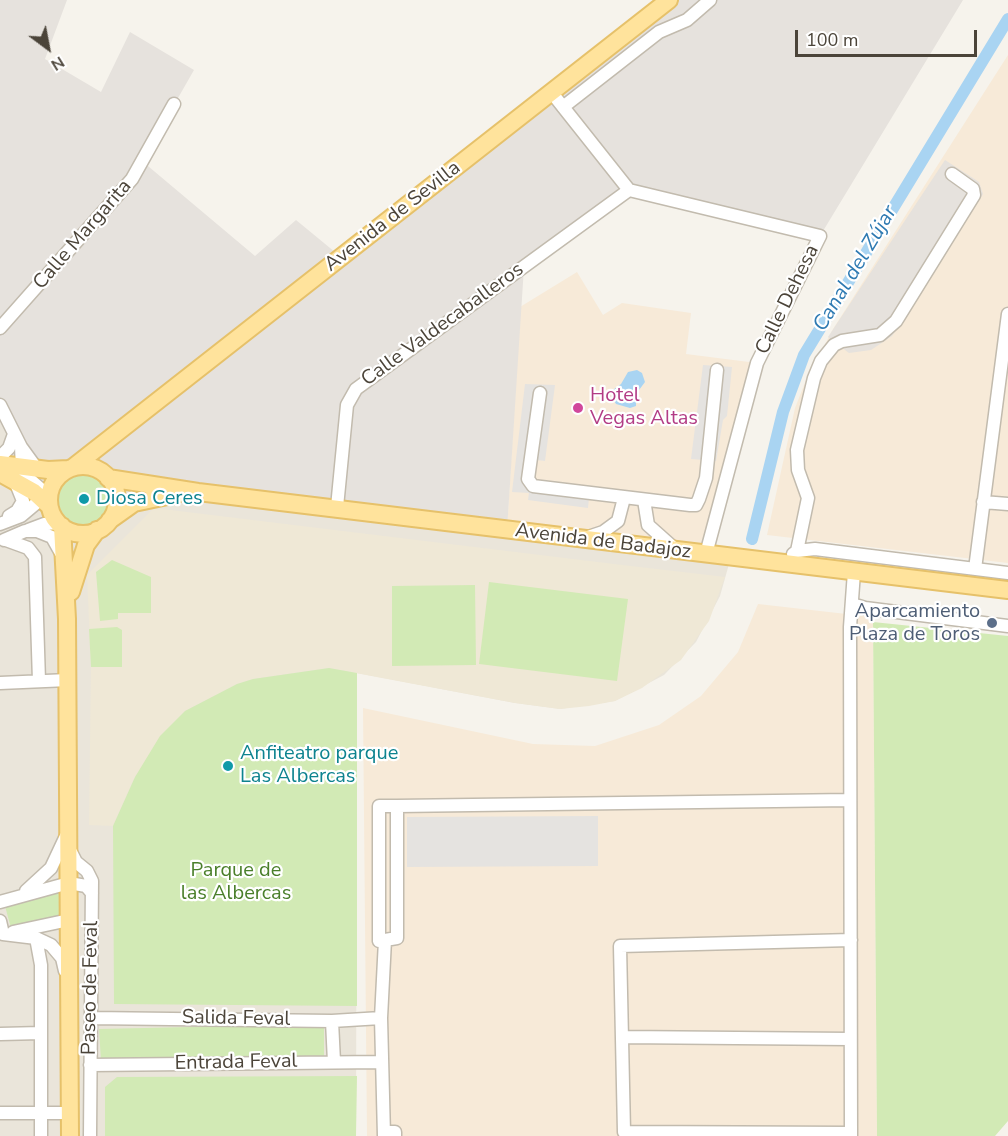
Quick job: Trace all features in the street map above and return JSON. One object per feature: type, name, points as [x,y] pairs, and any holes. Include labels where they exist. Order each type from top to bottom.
[{"type":"main road","name":"Avenida de Sevilla","points":[[70,469],[669,0]]},
{"type":"main road","name":"Avenida de Sevilla","points":[[105,475],[99,464],[104,448],[117,433]]},
{"type":"main road","points":[[0,464],[18,472],[47,497],[60,525],[67,611],[70,1136]]},
{"type":"main road","points":[[18,472],[86,466],[105,475],[198,492]]},
{"type":"main road","points":[[47,497],[55,480],[70,469]]},
{"type":"main road","points":[[60,525],[77,533],[103,525],[116,502],[116,493],[105,475]]},
{"type":"main road","name":"Avenida de Badajoz","points":[[198,492],[1008,590]]},
{"type":"main road","points":[[67,611],[78,565],[86,544],[103,525],[124,509],[144,500],[198,492]]},
{"type":"street","points":[[563,107],[659,32],[687,20],[710,0]]},
{"type":"street","points":[[552,93],[630,190]]},
{"type":"street","name":"Calle Margarita","points":[[0,328],[132,179],[174,104]]},
{"type":"street","points":[[785,563],[797,551],[808,498],[798,470],[797,450],[814,378],[821,361],[834,345],[842,341],[880,335],[896,321],[974,195],[973,189],[952,174]]},
{"type":"street","name":"Calle Valdecaballeros","points":[[336,507],[347,405],[356,388],[630,190]]},
{"type":"street","name":"Calle Dehesa","points":[[630,190],[820,236],[754,373],[706,554]]},
{"type":"street","points":[[975,569],[1008,314]]},
{"type":"street","points":[[540,393],[529,483],[533,486],[696,505],[706,478],[717,370]]},
{"type":"street","points":[[996,394],[1008,385]]},
{"type":"street","points":[[0,405],[21,447],[18,472],[21,506],[0,523]]},
{"type":"street","points":[[0,457],[9,448],[14,434]]},
{"type":"street","points":[[0,523],[21,516],[47,497]]},
{"type":"street","points":[[624,498],[618,521],[620,536],[629,545],[643,539],[648,525],[644,500]]},
{"type":"street","points":[[983,502],[1008,504]]},
{"type":"street","points":[[581,539],[603,532],[618,521]]},
{"type":"street","points":[[3,541],[44,524],[60,525]]},
{"type":"street","points":[[648,525],[677,550]]},
{"type":"street","points":[[25,531],[37,531],[52,537],[62,556]]},
{"type":"street","points":[[3,541],[28,548],[35,557],[39,681]]},
{"type":"street","points":[[797,551],[815,549],[1008,573]]},
{"type":"street","points":[[851,940],[620,946],[624,1132],[851,1134],[850,1039],[851,940],[850,800],[854,572]]},
{"type":"street","points":[[852,604],[865,608],[1008,626]]},
{"type":"street","points":[[0,683],[68,680]]},
{"type":"street","points":[[397,806],[397,938],[378,941],[380,806],[850,800]]},
{"type":"street","points":[[22,895],[51,868],[69,829]]},
{"type":"street","name":"Paseo de Feval","points":[[69,848],[76,862],[87,871],[92,881],[90,1136]]},
{"type":"street","points":[[0,902],[69,883],[86,886],[92,893]]},
{"type":"street","points":[[379,903],[397,903]]},
{"type":"street","points":[[2,935],[69,920]]},
{"type":"street","points":[[0,921],[2,935]]},
{"type":"street","points":[[2,935],[36,938],[51,945],[62,958],[69,986]]},
{"type":"street","points":[[36,938],[41,965],[41,1136]]},
{"type":"street","points":[[385,940],[381,1062],[388,1135]]},
{"type":"street","name":"Salida Feval","points":[[91,1018],[332,1020],[381,1018]]},
{"type":"street","points":[[332,1020],[334,1062]]},
{"type":"street","points":[[0,1034],[41,1033]]},
{"type":"street","points":[[622,1037],[850,1039]]},
{"type":"street","name":"Entrada Feval","points":[[90,1065],[381,1062]]},
{"type":"street","points":[[0,1113],[70,1113]]},
{"type":"shaded area","points":[[0,0],[67,0],[45,59],[101,92],[130,32],[194,70],[142,161],[255,256],[296,220],[341,257],[669,0],[963,0],[820,236],[630,190],[524,267],[507,530],[114,480],[86,466],[37,469],[0,405]]},
{"type":"shaded area","points":[[1008,55],[1008,563],[767,535],[795,408],[806,380],[833,329]]},
{"type":"shaded area","points":[[945,160],[979,182],[983,194],[892,336],[871,350],[849,353],[828,337]]},
{"type":"shaded area","points":[[577,272],[603,315],[622,303],[691,313],[686,354],[757,363],[706,554],[507,530],[520,307]]},
{"type":"shaded area","points":[[703,365],[732,367],[727,416],[723,420],[716,461],[691,459]]},
{"type":"shaded area","points":[[525,384],[555,385],[545,461],[537,460],[535,480],[590,487],[588,508],[528,500],[529,493],[512,492]]},
{"type":"shaded area","points":[[0,405],[86,466],[731,557],[720,596],[696,642],[664,675],[615,701],[560,709],[515,703],[357,673],[356,1136],[0,1136]]},
{"type":"shaded area","points":[[154,508],[725,577],[709,621],[681,660],[642,688],[615,701],[560,709],[515,703],[329,668],[253,679],[237,684],[185,711],[135,777],[113,826],[89,825],[91,667],[87,575]]},
{"type":"shaded area","points":[[758,604],[873,617],[877,1136],[367,1136],[363,708],[533,744],[595,746],[659,725],[701,696],[738,652]]},
{"type":"shaded area","points":[[598,816],[598,866],[407,867],[407,817]]},
{"type":"green space","points":[[76,467],[90,467],[102,472],[111,481],[116,500],[114,513],[107,524],[90,533],[76,533],[64,528],[55,519],[50,507],[50,493],[55,481],[64,472]]},
{"type":"green space","points":[[112,560],[151,577],[151,613],[118,613],[118,619],[100,621],[96,572]]},
{"type":"green space","points":[[489,582],[628,599],[617,681],[479,664]]},
{"type":"green space","points":[[475,585],[476,665],[392,666],[392,586]]},
{"type":"green space","points":[[873,622],[1008,636],[1008,1121],[995,1136],[877,1136]]},
{"type":"green space","points":[[117,627],[122,630],[122,667],[91,667],[89,629]]},
{"type":"green space","name":"Parque de las Albercas","points":[[329,668],[357,673],[357,1006],[114,1004],[113,826],[135,777],[160,736],[185,711],[237,684],[253,679]]},
{"type":"green space","points":[[62,891],[60,918],[11,928],[5,906]]},
{"type":"green space","points":[[324,1024],[324,1058],[101,1061],[99,1029]]},
{"type":"green space","points":[[357,1076],[356,1136],[105,1136],[105,1087],[117,1077]]},
{"type":"water","points":[[637,370],[642,373],[645,382],[636,394],[636,406],[630,408],[616,404],[612,397],[613,390],[621,384],[628,372]]},
{"type":"waterway","name":"Canal del Zújar","points":[[752,539],[783,412],[804,355],[1008,19]]},
{"type":"place","name":"Hotel Vegas Altas","points":[[578,408]]},
{"type":"place","name":"Diosa Ceres","points":[[84,499]]},
{"type":"place","name":"Aparcamiento Plaza de Toros","points":[[992,623]]},
{"type":"place","name":"Anfiteatro parque Las Albercas","points":[[228,766]]}]
